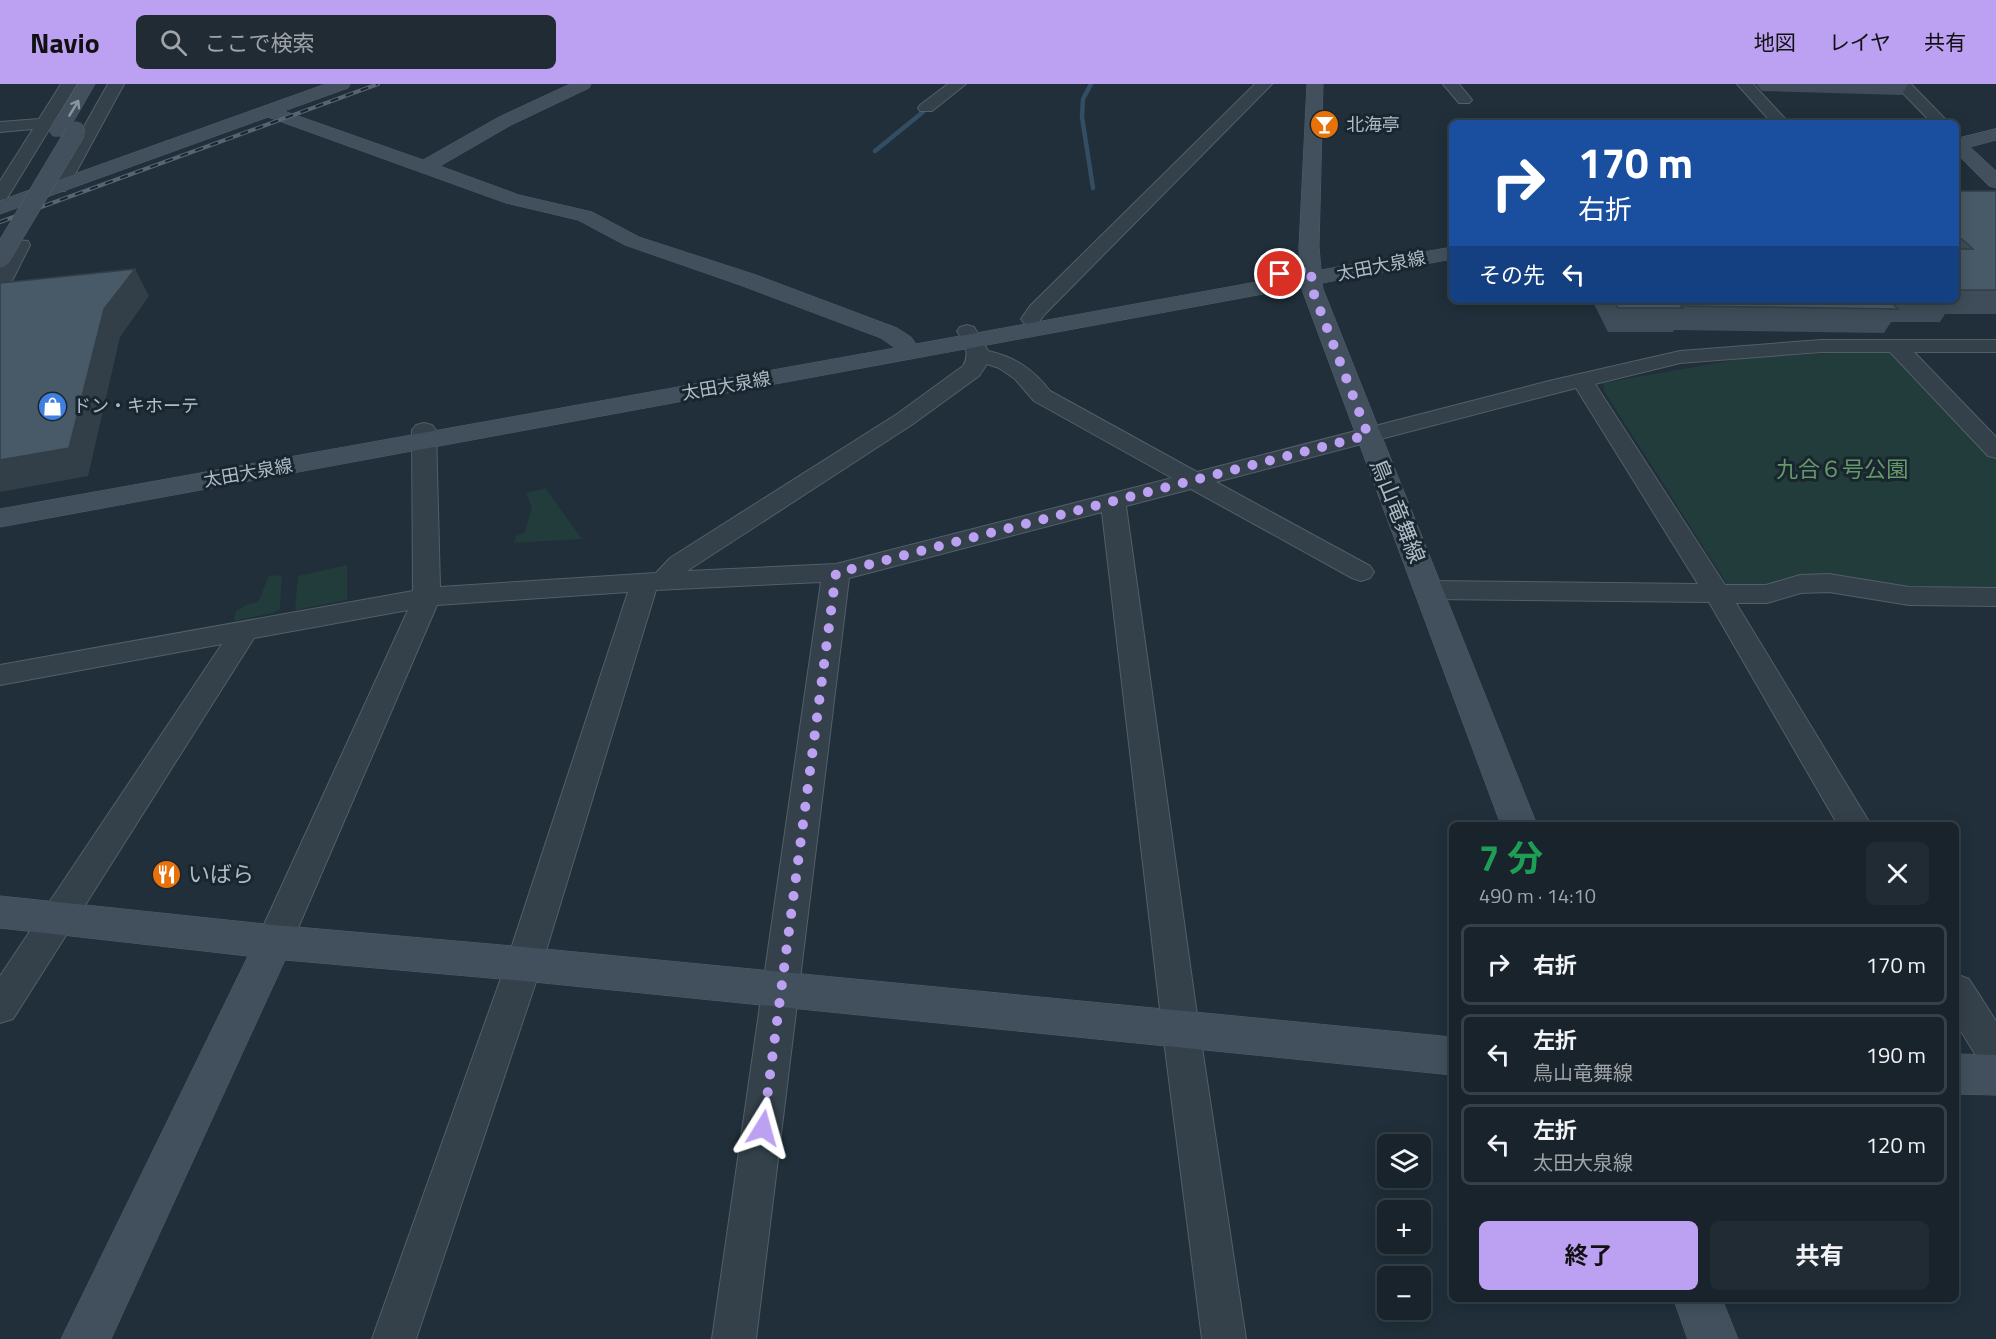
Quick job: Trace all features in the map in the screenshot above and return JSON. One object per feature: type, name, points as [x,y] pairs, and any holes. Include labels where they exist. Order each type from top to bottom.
[{"type":"street","points":[[0,258],[60,129],[69,84]]},
{"type":"street","points":[[0,226],[87,84]]},
{"type":"street","points":[[0,195],[104,84]]},
{"type":"street","points":[[59,187],[116,84]]},
{"type":"street","points":[[0,208],[342,84]]},
{"type":"street","points":[[423,168],[505,121],[583,84]]},
{"type":"street","points":[[926,108],[958,84]]},
{"type":"street","points":[[1031,319],[1117,218],[1264,84]]},
{"type":"street","name":"鳥山竜舞線","points":[[1316,84],[1309,247],[1312,289],[1518,822]]},
{"type":"street","points":[[1451,84],[1464,100]]},
{"type":"street","points":[[1745,84],[1778,120]]},
{"type":"street","points":[[1902,84],[1938,120]]},
{"type":"street","points":[[268,111],[513,199],[567,226],[632,241],[748,280],[879,329],[906,347]]},
{"type":"street","points":[[0,127],[60,129]]},
{"type":"street","points":[[1959,148],[1996,134]]},
{"type":"street","points":[[1959,148],[1996,142]]},
{"type":"street","points":[[1959,149],[1996,182]]},
{"type":"street","points":[[0,245],[21,246],[0,285]]},
{"type":"street","name":"太田大泉線","points":[[0,518],[424,436],[906,347],[973,343],[1449,245]]},
{"type":"street","name":"太田大泉線","points":[[973,343],[1031,319],[1449,253]]},
{"type":"street","points":[[973,343],[1031,379],[1042,396],[1361,572]]},
{"type":"street","points":[[394,1339],[654,582],[939,396],[971,371],[973,343]]},
{"type":"street","points":[[1895,345],[1996,451]]},
{"type":"street","points":[[0,675],[427,597],[836,573],[1582,380],[1680,357],[1821,346],[1996,346]]},
{"type":"street","points":[[1582,380],[1717,593],[1853,822]]},
{"type":"street","points":[[86,1339],[274,942],[427,597],[424,436]]},
{"type":"street","name":"太田大泉線","points":[[0,506],[424,436]]},
{"type":"street","points":[[1113,502],[1181,1030],[1224,1339]]},
{"type":"street","points":[[734,1339],[836,573]]},
{"type":"street","points":[[1430,590],[1767,594],[1800,584],[1829,583],[1909,596],[1996,597]]},
{"type":"street","points":[[0,1007],[246,629]]},
{"type":"street","points":[[0,912],[274,942],[524,964],[1449,1056]]},
{"type":"street","points":[[1959,995],[1996,1055]]},
{"type":"street","points":[[1959,1074],[1996,1075]]},
{"type":"street","points":[[1699,1302],[1713,1339]]},
{"type":"green space","name":"九合６号公園","points":[[1882,351],[1896,355],[1996,460],[1996,589],[1727,584],[1604,391],[1603,383],[1756,356]]},
{"type":"green space","points":[[545,488],[582,539],[514,543],[516,536],[525,532],[532,507],[526,493]]},
{"type":"green space","points":[[347,565],[347,600],[295,610],[298,576]]},
{"type":"green space","points":[[282,575],[280,609],[273,613],[234,621],[236,611],[248,604],[258,602],[269,576]]},
{"type":"building","points":[[1959,191],[1996,191],[1996,290],[1959,290],[1959,249],[1973,249],[1959,237]]},
{"type":"building","name":"ドン・キホーテ","points":[[135,269],[104,309],[69,448],[0,460],[0,283]]},
{"type":"building","points":[[1616,303],[1892,303],[1898,309],[1681,306],[1683,308],[1618,308]]},
{"type":"waterway","points":[[1091,84],[1083,99],[1082,117],[1093,188]]},
{"type":"waterway","points":[[875,151],[923,112]]},
{"type":"railway","points":[[0,222],[378,84]]},
{"type":"place","name":"北海亭","points":[[1325,125]]},
{"type":"place","name":"ドン・キホーテ","points":[[52,406]]},
{"type":"place","name":"いばら","points":[[167,874]]},
{"type":"route","points":[[763,1128],[836,573],[1368,435],[1312,289],[1311,269],[1280,274]]}]
